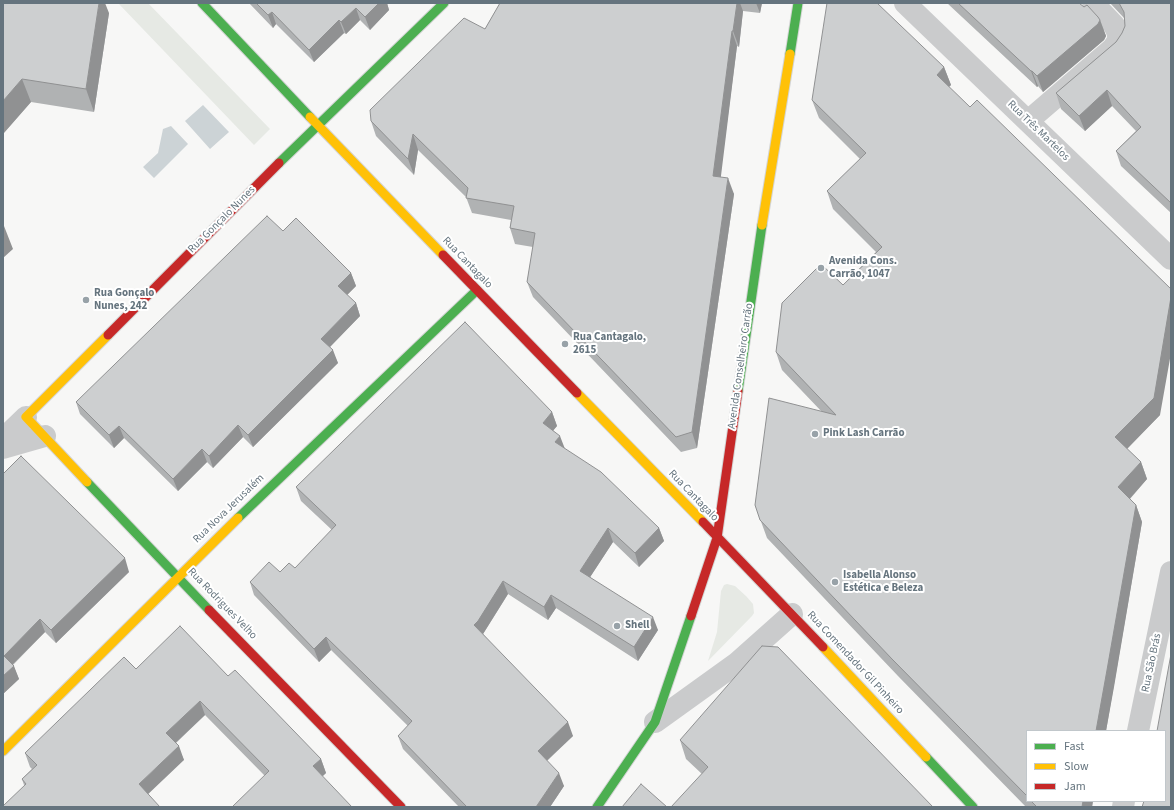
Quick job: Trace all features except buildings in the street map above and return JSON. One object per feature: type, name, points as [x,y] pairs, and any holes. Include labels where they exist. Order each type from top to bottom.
[{"type":"main road","name":"Rua Cantagalo","points":[[202,3],[317,125],[717,538]]},
{"type":"main road","name":"Rua Gonçalo Nunes","points":[[26,417],[317,125],[444,3]]},
{"type":"main road","name":"Avenida Conselheiro Carrão","points":[[597,807],[655,722],[717,538],[760,236],[798,3]]},
{"type":"main road","name":"Rua Nova Jerusalém","points":[[3,751],[177,576],[477,290]]},
{"type":"main road","name":"Rua Rodrigues Velho","points":[[26,417],[177,576],[401,807]]},
{"type":"main road","name":"Rua Comendador Gil Pinheiro","points":[[717,538],[792,614],[973,807]]},
{"type":"street","name":"Rua Três Martelos","points":[[905,3],[1171,259]]},
{"type":"street","points":[[1028,121],[1113,48],[1118,41],[1118,33],[1114,25],[1093,3]]},
{"type":"street","name":"Rua Gonçalo Nunes","points":[[3,439],[26,417]]},
{"type":"street","points":[[3,448],[45,436]]},
{"type":"street","name":"Rua São Brás","points":[[1138,730],[1171,572]]},
{"type":"street","name":"Avenida Conselheiro Carrão","points":[[655,722],[737,663],[792,614]]},
{"type":"shaded area","points":[[118,3],[148,3],[270,129],[254,145]]},
{"type":"shaded area","points":[[203,105],[229,132],[210,149],[185,121]]},
{"type":"shaded area","points":[[171,126],[188,144],[154,178],[143,167],[158,153],[163,129]]},
{"type":"shaded area","points":[[727,584],[735,586],[746,596],[753,604],[754,613],[708,661],[717,632],[721,591],[724,585]]},
{"type":"traffic: fast","points":[[202,3],[310,117]]},
{"type":"traffic: fast","points":[[279,163],[444,3]]},
{"type":"traffic: fast","points":[[790,54],[798,3]]},
{"type":"traffic: fast","points":[[738,391],[762,225]]},
{"type":"traffic: fast","points":[[238,518],[477,290]]},
{"type":"traffic: fast","points":[[87,482],[209,610]]},
{"type":"traffic: fast","points":[[597,807],[655,722],[691,616]]},
{"type":"traffic: fast","points":[[926,757],[973,807]]},
{"type":"traffic: slow","points":[[762,225],[790,54]]},
{"type":"traffic: slow","points":[[310,117],[443,255]]},
{"type":"traffic: slow","points":[[87,482],[26,417],[108,335]]},
{"type":"traffic: slow","points":[[577,393],[703,522]]},
{"type":"traffic: slow","points":[[3,751],[238,518]]},
{"type":"traffic: slow","points":[[823,647],[926,757]]},
{"type":"traffic: jam","points":[[108,335],[279,163]]},
{"type":"traffic: jam","points":[[443,255],[577,393]]},
{"type":"traffic: jam","points":[[691,616],[717,538],[738,391]]},
{"type":"traffic: jam","points":[[703,522],[823,647]]},
{"type":"traffic: jam","points":[[209,610],[401,807]]},
{"type":"place","name":"Avenida Cons. Carrão, 1047","points":[[821,268]]},
{"type":"place","name":"Rua Gonçalo Nunes, 242","points":[[86,300]]},
{"type":"place","name":"Rua Cantagalo, 2615","points":[[565,344]]},
{"type":"place","name":"Pink Lash Carrão","points":[[815,434]]},
{"type":"place","name":"Isabella Alonso Estética e Beleza","points":[[835,582]]},
{"type":"place","name":"Shell","points":[[617,626]]}]
